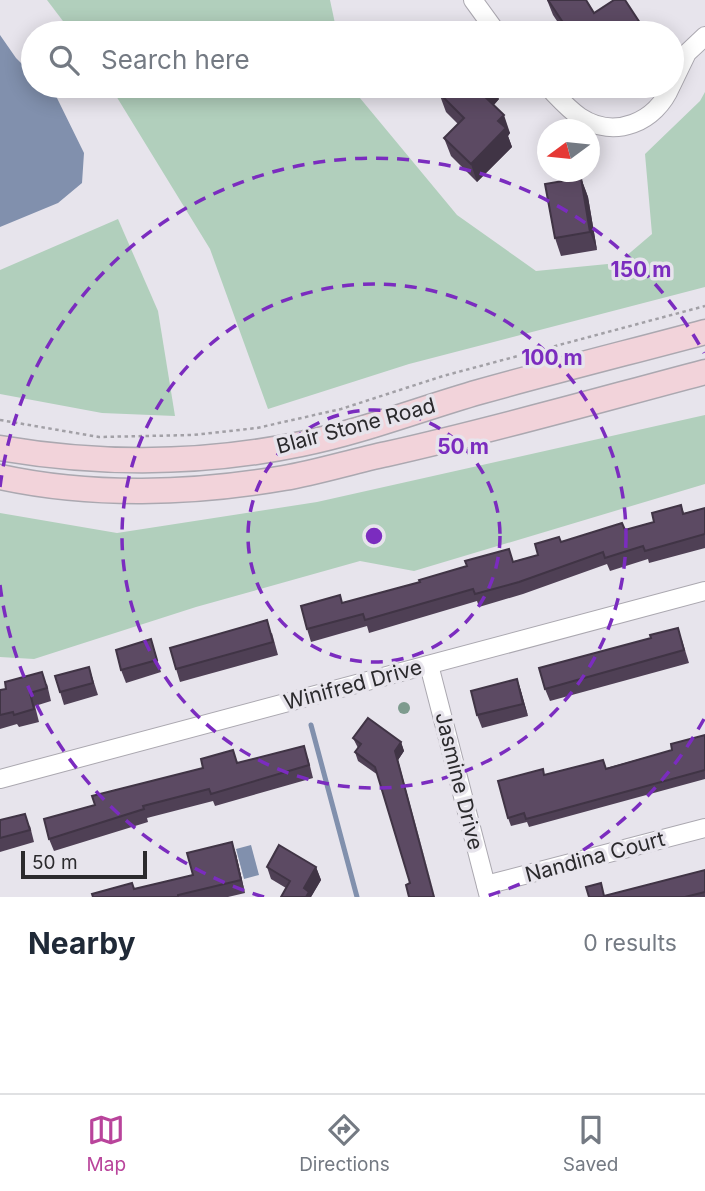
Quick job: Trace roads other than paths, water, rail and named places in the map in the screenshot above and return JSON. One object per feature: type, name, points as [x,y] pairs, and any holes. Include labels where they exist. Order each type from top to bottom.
[{"type":"main road","name":"Blair Stone Road","points":[[0,448],[109,461],[169,461],[232,456],[327,437],[477,393],[705,332]]},
{"type":"main road","name":"Blair Stone Road","points":[[0,477],[67,487],[139,491],[216,488],[286,478],[495,428],[705,372]]},
{"type":"street","points":[[473,0],[488,21]]},
{"type":"street","points":[[684,59],[705,36]]},
{"type":"street","points":[[559,98],[578,116],[608,127],[640,122],[665,98]]},
{"type":"street","name":"Winifred Drive","points":[[0,779],[705,591]]},
{"type":"street","name":"Jasmine Drive","points":[[429,665],[487,891]]},
{"type":"street","name":"Nandina Court","points":[[487,891],[705,828]]},
{"type":"water","points":[[0,35],[21,63],[21,98],[57,98],[84,153],[82,183],[58,203],[0,227]]},
{"type":"water","points":[[251,845],[259,875],[244,879],[236,849]]},
{"type":"waterway","points":[[311,725],[357,897]]}]
